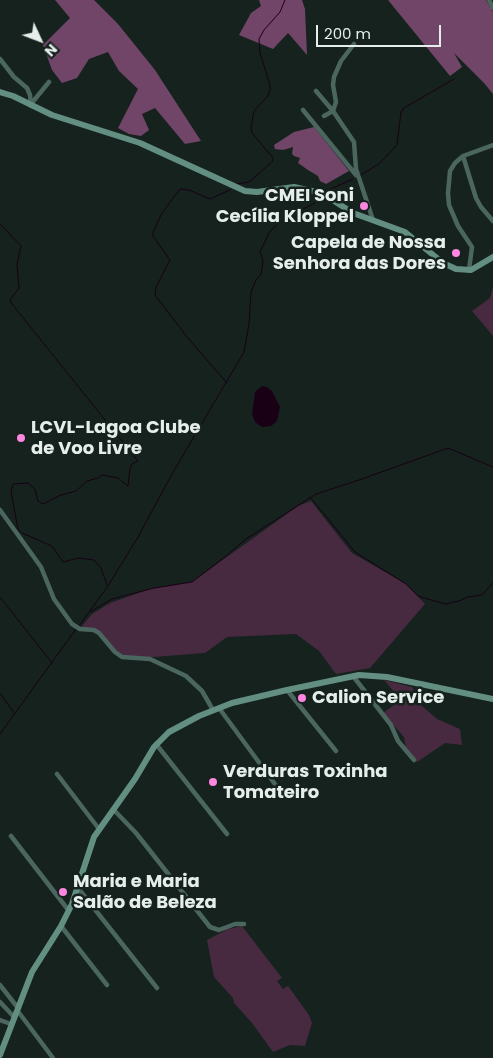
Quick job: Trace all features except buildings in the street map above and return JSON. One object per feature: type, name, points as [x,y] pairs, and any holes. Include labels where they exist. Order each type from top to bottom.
[{"type":"main road","points":[[0,92],[58,117],[140,144],[245,191],[257,192],[288,187],[311,190],[331,199],[353,213],[409,234],[447,265],[461,270],[475,269],[493,257]]},
{"type":"main road","points":[[0,1055],[35,965],[69,911],[78,888],[89,849],[99,828],[135,779],[156,744],[176,727],[216,709],[285,690],[353,676],[373,675],[387,677],[493,699]]},
{"type":"street","points":[[489,0],[493,8]]},
{"type":"street","points":[[324,116],[333,111],[336,102],[333,84],[334,77],[341,61],[354,44]]},
{"type":"street","points":[[0,59],[14,77],[27,88],[31,105]]},
{"type":"street","points":[[31,105],[49,82]]},
{"type":"street","points":[[316,91],[333,111],[354,142],[356,169],[374,221]]},
{"type":"street","points":[[303,110],[359,178]]},
{"type":"street","points":[[469,270],[472,247],[458,226],[449,205],[448,195],[451,170],[455,163],[464,156],[493,145]]},
{"type":"street","points":[[464,156],[476,198],[493,221]]},
{"type":"street","points":[[0,510],[42,567],[52,596],[76,627],[99,633],[115,652],[122,657],[148,658],[186,676],[202,691],[283,795]]},
{"type":"street","points":[[353,676],[391,725],[398,740],[414,760]]},
{"type":"street","points":[[285,690],[313,727]]},
{"type":"street","points":[[285,690],[336,750]]},
{"type":"street","points":[[156,744],[227,834]]},
{"type":"street","points":[[57,774],[99,828]]},
{"type":"street","points":[[113,809],[136,833],[210,927],[219,930],[235,924],[244,924]]},
{"type":"street","points":[[11,836],[69,911]]},
{"type":"street","points":[[78,888],[157,988]]},
{"type":"street","points":[[61,926],[107,985]]},
{"type":"street","points":[[0,985],[16,1012],[53,1058]]},
{"type":"street","points":[[0,1002],[16,1012]]},
{"type":"street","points":[[0,1020],[12,1024]]},
{"type":"shaded area","points":[[55,0],[94,0],[118,24],[155,70],[201,141],[185,144],[155,108],[142,114],[149,130],[141,136],[129,134],[118,128],[138,89],[119,71],[108,52],[89,59],[77,78],[62,83],[52,70],[43,45],[70,18]]},
{"type":"shaded area","points":[[259,0],[302,0],[305,9],[307,55],[288,33],[273,49],[239,35],[251,13],[261,6]]},
{"type":"shaded area","points":[[388,0],[486,0],[493,12],[493,94],[454,53],[462,67],[450,76]]},
{"type":"shaded area","points":[[314,127],[349,171],[326,184],[320,181],[318,176],[298,163],[300,158],[292,154],[293,147],[283,150],[275,149],[274,145],[294,132]]},
{"type":"shaded area","points":[[493,287],[493,336],[472,311],[490,298]]},
{"type":"shaded area","points":[[262,386],[272,391],[280,407],[277,421],[271,426],[262,427],[255,422],[252,414],[255,392]]},
{"type":"shaded area","points":[[311,501],[352,553],[406,584],[425,604],[370,668],[336,674],[319,651],[296,634],[227,637],[205,653],[127,659],[122,657],[102,636],[81,627],[92,614],[110,603],[150,589],[192,582],[298,506]]},
{"type":"shaded area","points":[[384,680],[412,687],[421,705],[437,719],[460,729],[462,745],[445,743],[417,762],[406,748],[404,737],[383,713],[401,700]]},
{"type":"shaded area","points":[[242,926],[282,978],[277,981],[283,989],[288,986],[309,1015],[312,1023],[305,1046],[290,1045],[273,1052],[252,1023],[234,1003],[233,998],[214,977],[207,940],[228,929]]},
{"type":"waterway","points":[[237,184],[249,182],[273,161],[273,158],[252,133],[251,128],[254,111],[268,96],[270,90],[260,53],[259,39],[264,30],[280,12],[285,0]]},
{"type":"waterway","points":[[361,175],[380,163],[397,145],[401,112],[404,108],[454,79]]},
{"type":"waterway","points":[[326,191],[353,179]]},
{"type":"waterway","points":[[227,383],[187,337],[155,295],[156,287],[170,260],[153,236],[153,232],[162,213],[180,189],[189,190],[210,199],[230,190]]},
{"type":"waterway","points":[[79,626],[108,586],[138,537],[172,474],[244,352],[249,324],[251,292],[261,274],[263,261],[260,252],[270,231],[282,220],[319,199]]},
{"type":"waterway","points":[[0,224],[21,246],[17,264],[19,288],[10,300],[12,304],[138,461],[132,464],[130,468],[128,486],[118,478],[102,475],[87,481],[76,491],[61,495],[43,504],[38,501],[35,489],[28,483],[13,484],[11,492],[18,529],[22,533],[52,546],[63,562],[79,558],[94,560],[101,568],[107,585]]},
{"type":"waterway","points":[[90,612],[112,599],[154,588],[192,582],[246,539],[316,494],[448,448],[493,467]]},
{"type":"waterway","points":[[310,497],[355,552],[406,584],[418,596],[445,604],[482,595],[493,583]]},
{"type":"waterway","points":[[0,597],[52,663]]},
{"type":"waterway","points":[[0,734],[76,629]]},
{"type":"waterway","points":[[0,693],[14,713]]},
{"type":"place","name":"CMEI Soni Cecília Kloppel","points":[[364,206]]},
{"type":"place","name":"Capela de Nossa Senhora das Dores","points":[[456,253]]},
{"type":"place","name":"LCVL-Lagoa Clube de Voo Livre","points":[[21,438]]},
{"type":"place","name":"Calion Service","points":[[302,698]]},
{"type":"place","name":"Verduras Toxinha Tomateiro","points":[[213,782]]},
{"type":"place","name":"Maria e Maria Salão de Beleza","points":[[63,892]]}]
